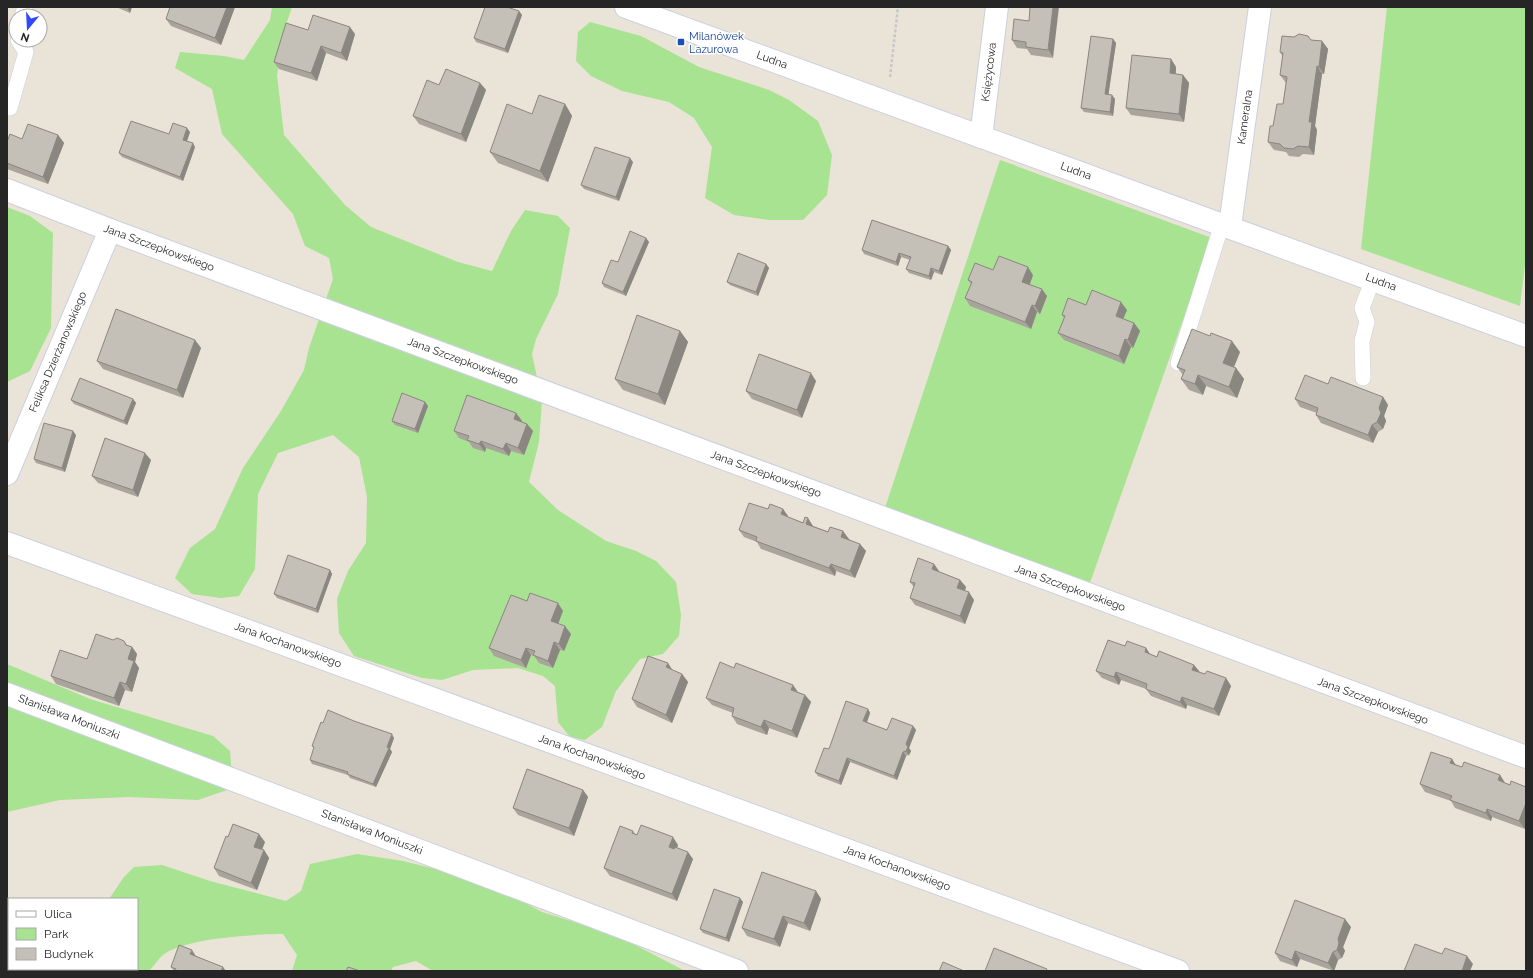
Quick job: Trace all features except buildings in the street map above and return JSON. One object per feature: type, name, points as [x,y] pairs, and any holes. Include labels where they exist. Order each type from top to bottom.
[{"type":"street","name":"Ludna","points":[[626,7],[1226,225],[1526,336]]},
{"type":"street","name":"Księżycowa","points":[[982,137],[997,7]]},
{"type":"street","name":"Kameralna","points":[[1226,225],[1260,7]]},
{"type":"street","name":"Jana Szczepkowskiego","points":[[7,190],[110,230],[1526,758]]},
{"type":"street","name":"Feliksa Dzierżanowskiego","points":[[7,474],[110,230]]},
{"type":"street","name":"Jana Kochanowskiego","points":[[7,543],[1178,971]]},
{"type":"street","name":"Stanisława Moniuszki","points":[[7,694],[737,971]]},
{"type":"lane","points":[[10,108],[26,52],[23,48]]},
{"type":"lane","points":[[1178,363],[1226,225]]},
{"type":"lane","points":[[1363,378],[1362,341],[1367,322],[1362,308],[1372,279]]},
{"type":"path","points":[[887,102],[898,7]]},
{"type":"green space","points":[[272,7],[292,7],[284,31],[277,75],[284,135],[345,205],[371,227],[458,262],[492,271],[511,231],[525,210],[558,216],[570,228],[558,294],[536,339],[532,354],[542,401],[539,442],[529,482],[558,510],[606,541],[636,551],[656,561],[676,582],[681,615],[679,636],[663,654],[640,659],[616,691],[602,727],[585,740],[570,737],[558,722],[555,686],[543,676],[518,668],[473,670],[442,680],[422,678],[354,656],[339,633],[337,599],[348,571],[366,543],[367,497],[359,457],[333,435],[278,453],[258,494],[255,569],[239,596],[221,598],[192,594],[175,578],[190,548],[215,529],[243,468],[281,411],[304,370],[309,348],[333,279],[329,258],[305,246],[293,214],[222,134],[212,89],[175,68],[180,52],[224,56],[244,60],[270,20]]},
{"type":"green space","points":[[1387,7],[1526,7],[1526,256],[1520,306],[1361,249]]},
{"type":"green space","points":[[590,22],[641,36],[699,67],[769,90],[789,100],[818,121],[832,155],[827,195],[803,220],[769,220],[734,215],[705,198],[712,147],[694,118],[669,102],[622,91],[591,76],[576,61],[578,32]]},
{"type":"green space","points":[[1000,160],[1212,238],[1086,594],[882,517]]},
{"type":"green space","points":[[7,207],[30,216],[53,233],[51,328],[30,371],[7,382]]},
{"type":"green space","points":[[7,664],[90,699],[213,736],[230,751],[233,788],[198,800],[129,797],[60,800],[7,812]]},
{"type":"green space","points":[[357,854],[403,861],[484,881],[542,912],[616,935],[685,971],[433,971],[416,961],[393,967],[391,971],[292,971],[297,955],[283,934],[239,936],[203,941],[173,949],[163,955],[149,971],[114,970],[138,970],[138,898],[110,898],[124,877],[134,867],[162,865],[210,881],[286,901],[301,891],[310,864]]},
{"type":"place","name":"Milanówek Lazurowa","points":[[681,42]]}]
